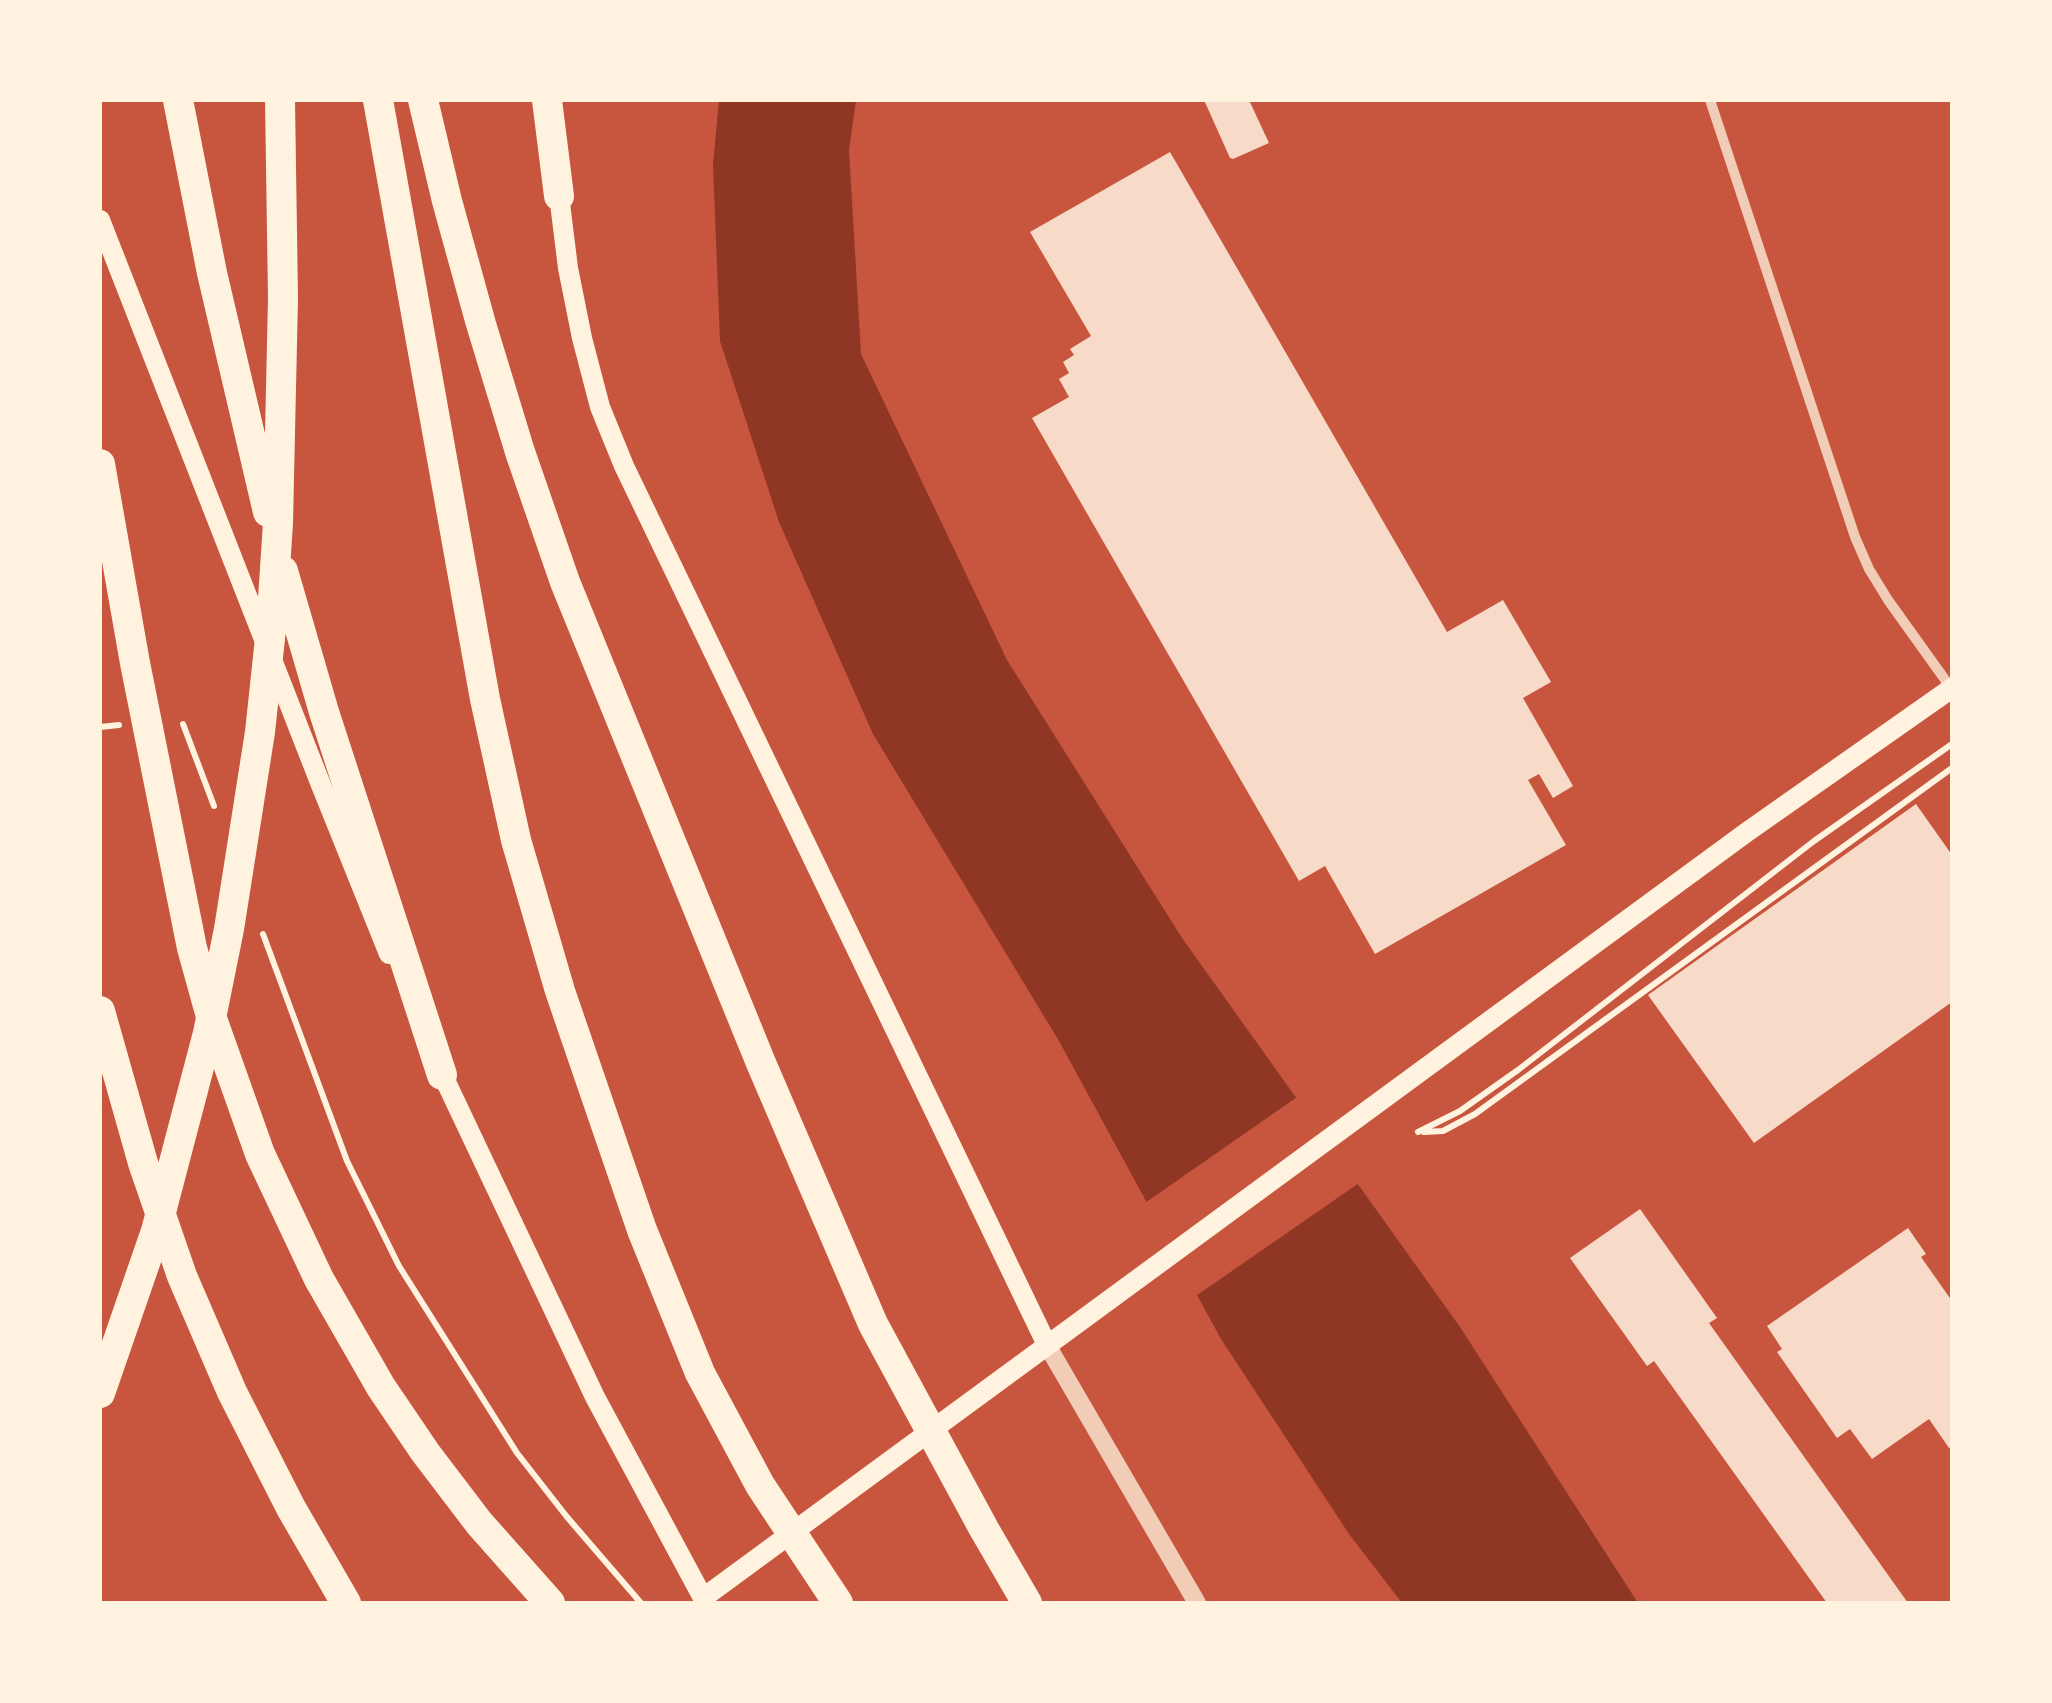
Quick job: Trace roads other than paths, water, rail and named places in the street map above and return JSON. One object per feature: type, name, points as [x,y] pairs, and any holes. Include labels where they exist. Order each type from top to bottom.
[{"type":"highway","points":[[178,100],[212,273],[279,560],[442,1075]]},
{"type":"highway","points":[[100,1393],[156,1231],[200,1066],[229,929],[260,732],[278,523],[283,298],[280,100]]},
{"type":"highway","points":[[378,100],[482,682],[516,840],[560,991],[667,1296],[706,1387],[760,1485],[838,1603]]},
{"type":"highway","points":[[424,100],[481,324],[565,582],[753,1045],[874,1324],[1027,1603]]},
{"type":"highway","points":[[547,100],[559,196]]},
{"type":"highway","points":[[100,464],[192,948],[216,1031],[260,1154],[318,1279],[381,1387],[479,1523],[550,1603]]},
{"type":"highway","points":[[100,1011],[142,1163],[182,1276],[232,1392],[291,1508],[346,1603]]},
{"type":"main road","points":[[554,100],[568,268],[600,406],[624,466],[1046,1345]]},
{"type":"main road","points":[[100,220],[328,803],[442,1075],[595,1397],[705,1601],[1046,1345],[1747,832],[1952,688]]},
{"type":"street","points":[[1710,100],[1855,538],[1888,600],[1952,688]]},
{"type":"street","points":[[1046,1345],[1198,1603]]}]
